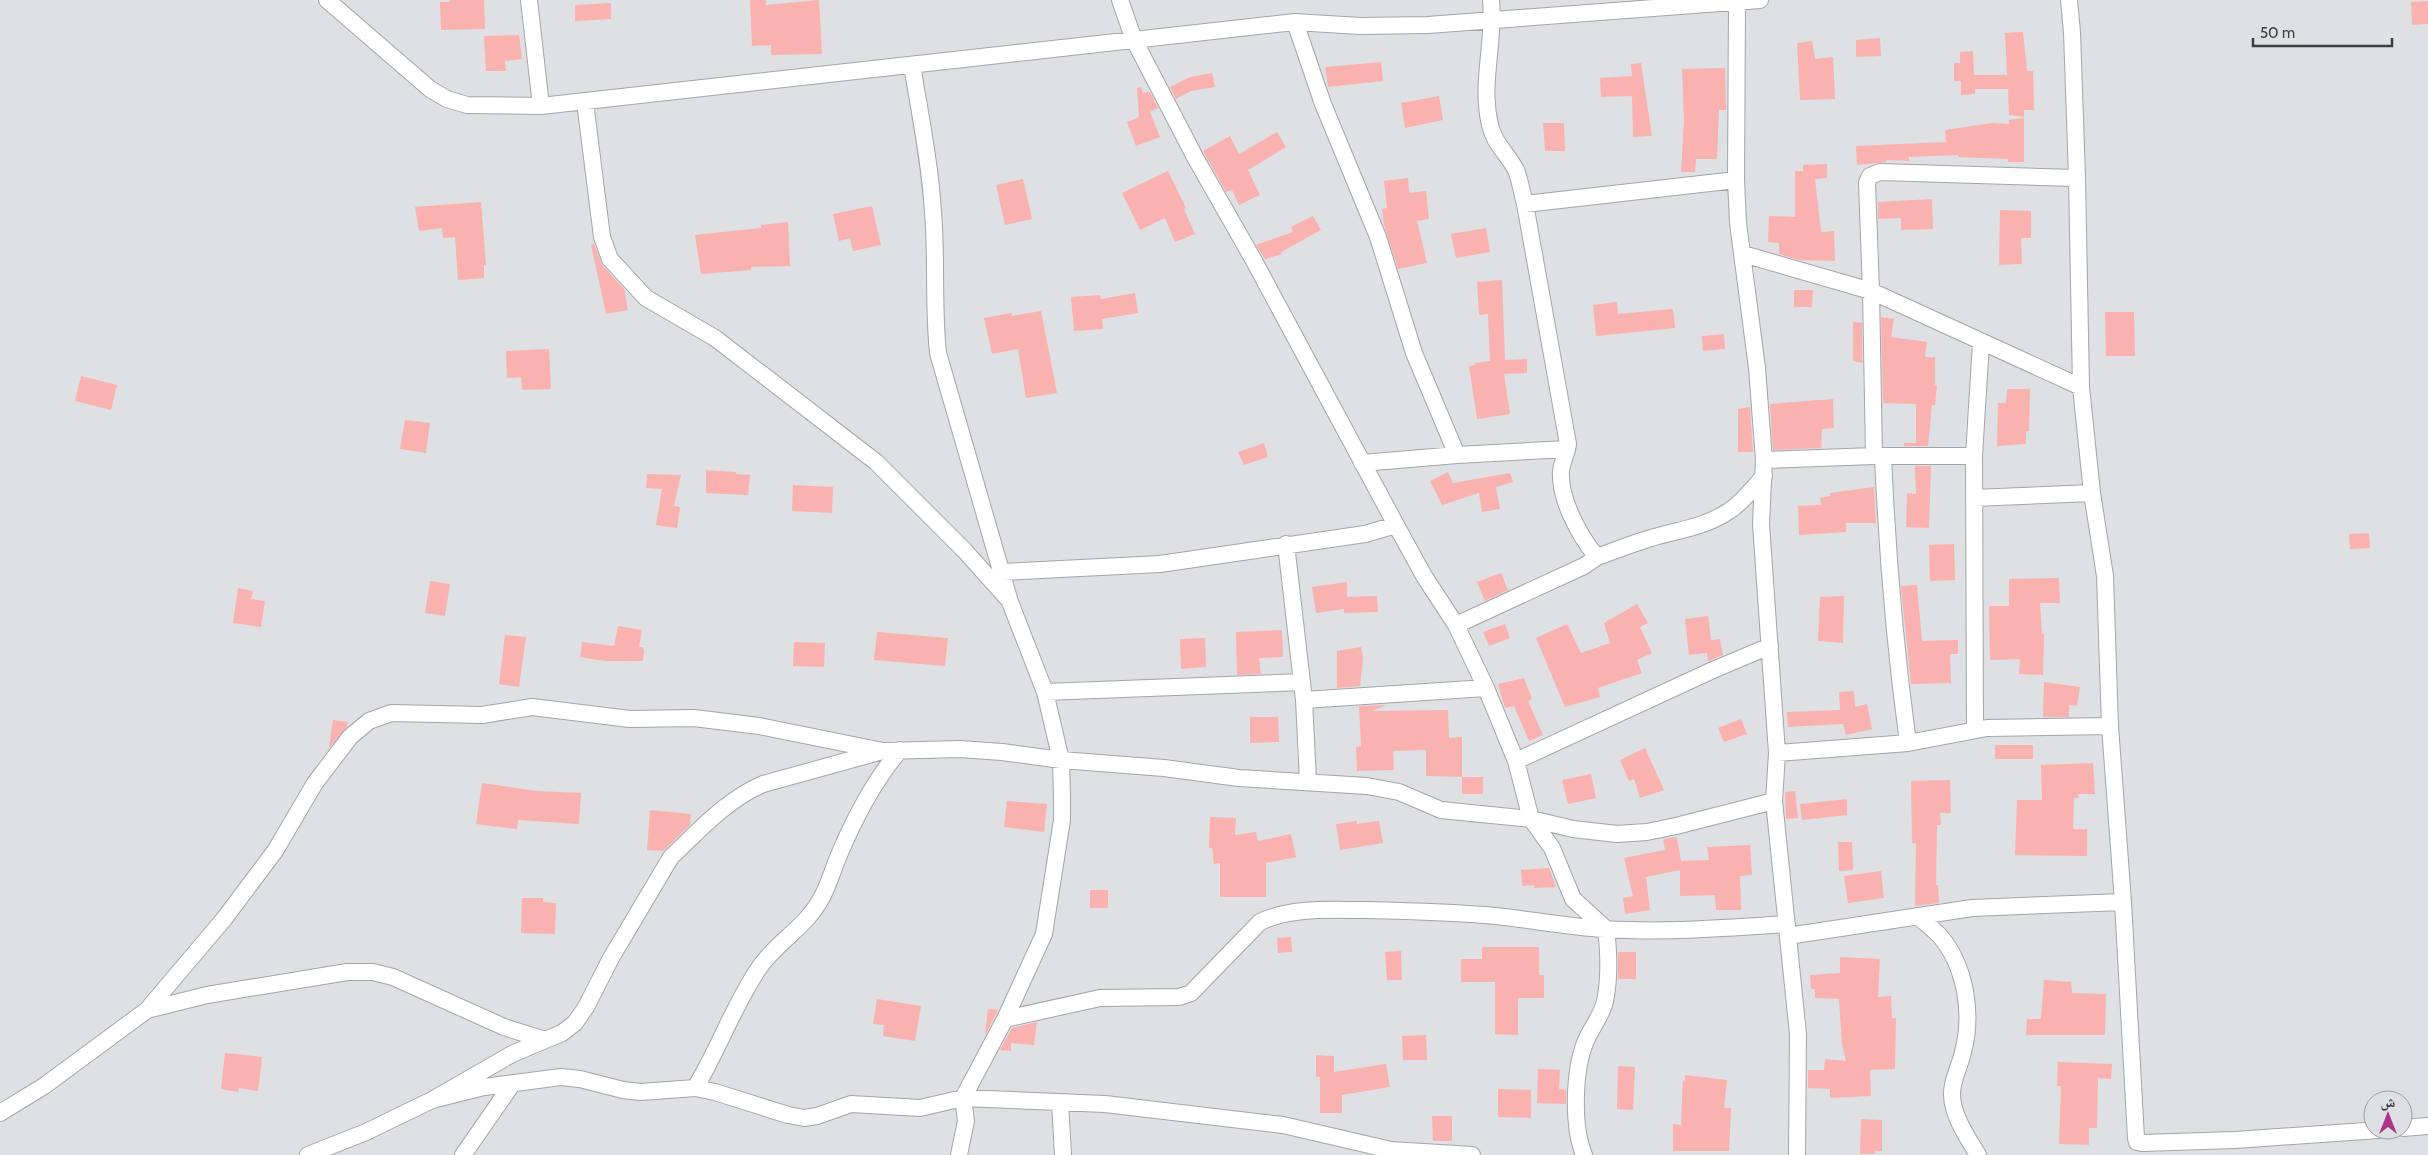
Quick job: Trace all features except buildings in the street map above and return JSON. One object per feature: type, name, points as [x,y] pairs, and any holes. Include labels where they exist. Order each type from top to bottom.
[{"type":"street","points":[[327,0],[430,89],[446,100],[467,105],[541,106],[1295,22],[1396,26],[1493,21],[1760,0]]},
{"type":"street","points":[[530,0],[541,106]]},
{"type":"street","points":[[1120,0],[1134,40],[1196,159],[1253,259],[1396,525],[1456,625],[1486,688],[1516,761],[1531,819],[1552,848],[1573,899],[1606,930],[1610,962],[1604,1004],[1586,1041],[1578,1077],[1579,1142],[1584,1155]]},
{"type":"street","points":[[1491,0],[1493,21],[1486,96],[1489,120],[1499,147],[1516,171],[1525,204],[1567,449],[1561,470],[1565,496],[1583,540],[1597,557]]},
{"type":"street","points":[[2069,0],[2072,32],[2077,178],[2081,387],[2092,493],[2105,576],[2110,726],[2123,902],[2137,1142],[2236,1140],[2363,1131]]},
{"type":"street","points":[[1733,2],[1738,223],[1757,368],[1764,468],[1761,524],[1777,753],[1774,801],[1798,1034],[1797,1155]]},
{"type":"street","points":[[1295,22],[1323,104],[1378,237],[1414,353],[1457,455]]},
{"type":"street","points":[[912,65],[934,215],[935,326],[938,354],[983,516],[1010,602],[1045,692],[1061,760],[1062,820],[1044,934],[1006,1019],[963,1098],[966,1121],[959,1155]]},
{"type":"street","points":[[585,102],[602,237],[610,259],[620,271],[646,298],[715,338],[876,462],[964,550],[1010,602]]},
{"type":"street","points":[[1908,743],[1896,658],[1878,456],[1867,183],[1870,176],[1880,172],[2077,178]]},
{"type":"street","points":[[1525,204],[1736,180]]},
{"type":"street","points":[[1743,254],[1871,291],[2081,387]]},
{"type":"street","points":[[1976,730],[1974,456],[1981,342]]},
{"type":"street","points":[[1362,463],[1457,455],[1567,449]]},
{"type":"street","points":[[1764,468],[1878,456],[1974,456]]},
{"type":"street","points":[[1456,625],[1584,566],[1597,557],[1650,539],[1691,529],[1713,520],[1742,501],[1764,468]]},
{"type":"street","points":[[1974,498],[2092,493]]},
{"type":"street","points":[[1002,572],[1160,564],[1286,544],[1365,534],[1396,525]]},
{"type":"street","points":[[1286,544],[1304,700],[1308,781]]},
{"type":"street","points":[[1516,761],[1712,670],[1770,646]]},
{"type":"street","points":[[1045,692],[1302,682]]},
{"type":"street","points":[[1304,700],[1486,688]]},
{"type":"street","points":[[0,1113],[44,1086],[147,1010],[224,919],[269,858],[315,783],[350,737],[369,721],[391,713],[482,715],[532,706],[630,718],[694,718],[759,726],[892,750],[960,749],[1002,752],[1061,760],[1164,768],[1239,778],[1367,786],[1400,792],[1441,810],[1531,819],[1594,832],[1616,834],[1646,832],[1774,801]]},
{"type":"street","points":[[1777,753],[1908,743],[1976,730],[2110,726]]},
{"type":"street","points":[[308,1155],[366,1132],[432,1100],[512,1054],[562,1033],[574,1023],[586,1007],[611,958],[671,857],[728,804],[746,791],[763,784],[892,750]]},
{"type":"street","points":[[695,1088],[709,1066],[721,1034],[741,995],[761,965],[806,922],[822,897],[857,814],[892,750]]},
{"type":"street","points":[[1006,1019],[1100,998],[1179,998],[1191,992],[1260,922],[1273,916],[1285,914],[1335,910],[1392,911],[1495,916],[1606,930],[1787,930],[2007,905],[2123,902]]},
{"type":"street","points":[[1917,916],[1940,936],[1952,953],[1961,975],[1966,999],[1964,1051],[1952,1095],[1954,1108],[1962,1127],[1978,1155]]},
{"type":"street","points":[[147,1010],[207,995],[347,972],[373,972],[394,977],[504,1027],[545,1040]]},
{"type":"street","points":[[432,1100],[513,1083],[561,1077],[580,1079],[623,1090],[640,1092],[695,1088],[804,1118],[816,1116],[851,1104],[920,1108],[963,1098],[1105,1104],[1283,1125],[1410,1152],[1472,1155]]},
{"type":"street","points":[[463,1155],[513,1083]]},
{"type":"street","points":[[1060,1102],[1063,1155]]},
{"type":"street","points":[[2413,1127],[2428,1126]]}]
